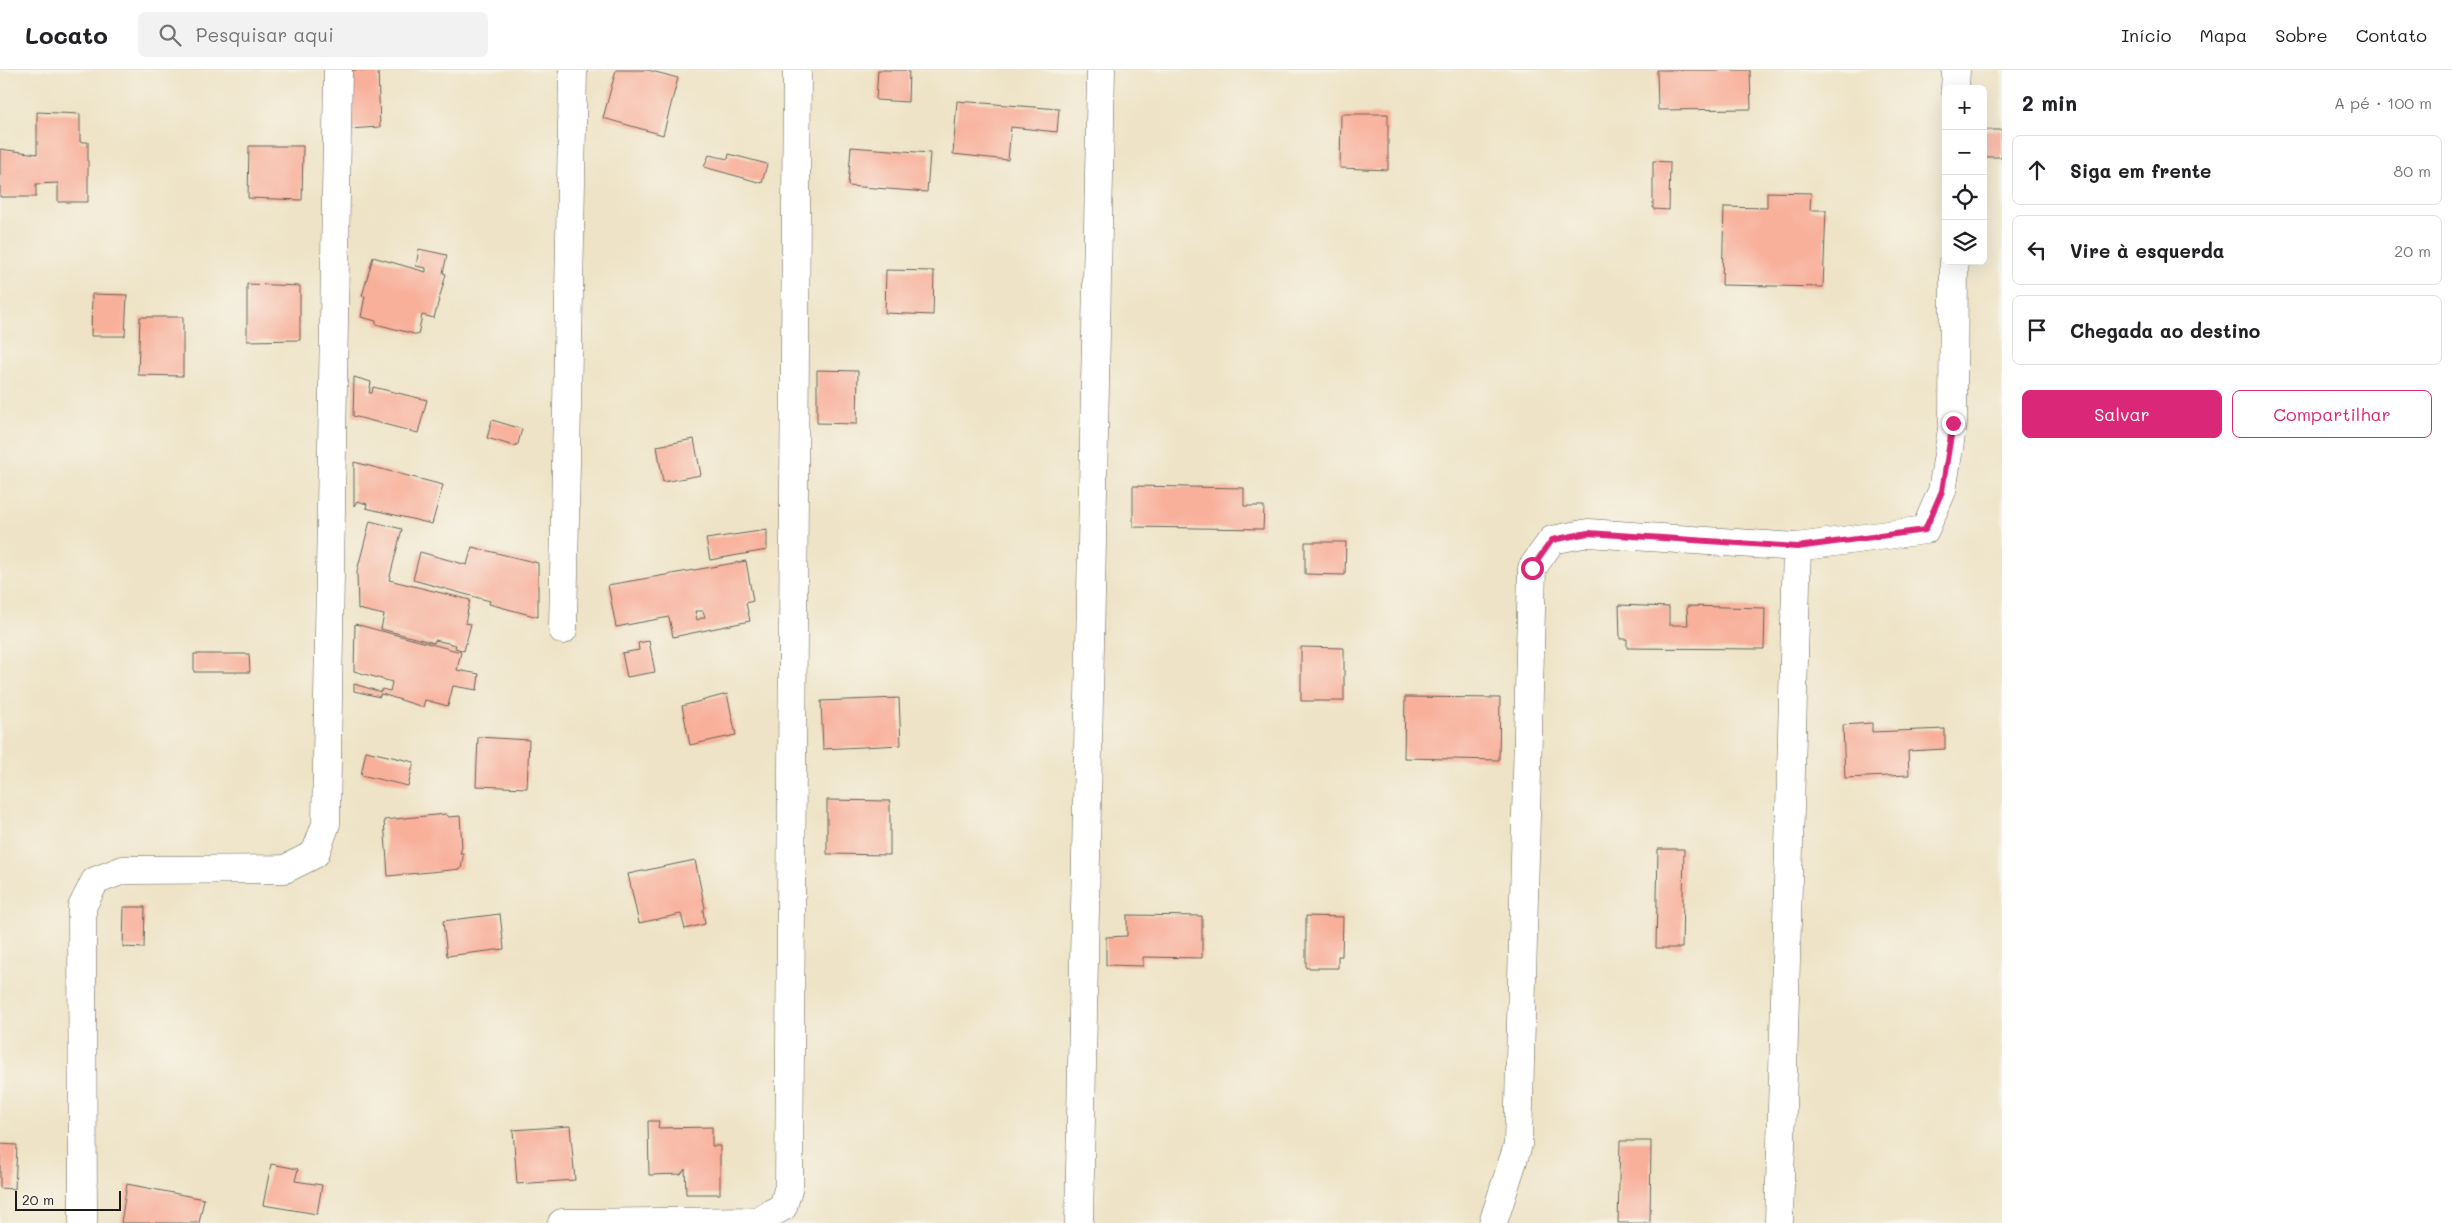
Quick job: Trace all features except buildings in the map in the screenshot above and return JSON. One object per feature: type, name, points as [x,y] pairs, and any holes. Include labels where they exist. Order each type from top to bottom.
[{"type":"street","points":[[84,1223],[82,907],[95,881],[123,870],[284,869],[315,854],[326,824],[338,70]]},
{"type":"street","points":[[563,630],[573,70]]},
{"type":"street","points":[[562,1223],[757,1221],[783,1207],[789,1186],[797,70]]},
{"type":"street","points":[[1079,1223],[1101,70]]},
{"type":"street","points":[[1955,85],[1956,70]]},
{"type":"street","points":[[1493,1223],[1518,1145],[1532,568],[1552,540],[1588,533],[1797,547],[1925,530],[1942,491],[1953,423],[1954,265]]},
{"type":"street","points":[[1779,1221],[1797,547]]},
{"type":"route","points":[[1532,568],[1552,540],[1588,533],[1797,547],[1925,530],[1942,491],[1953,423]]}]
